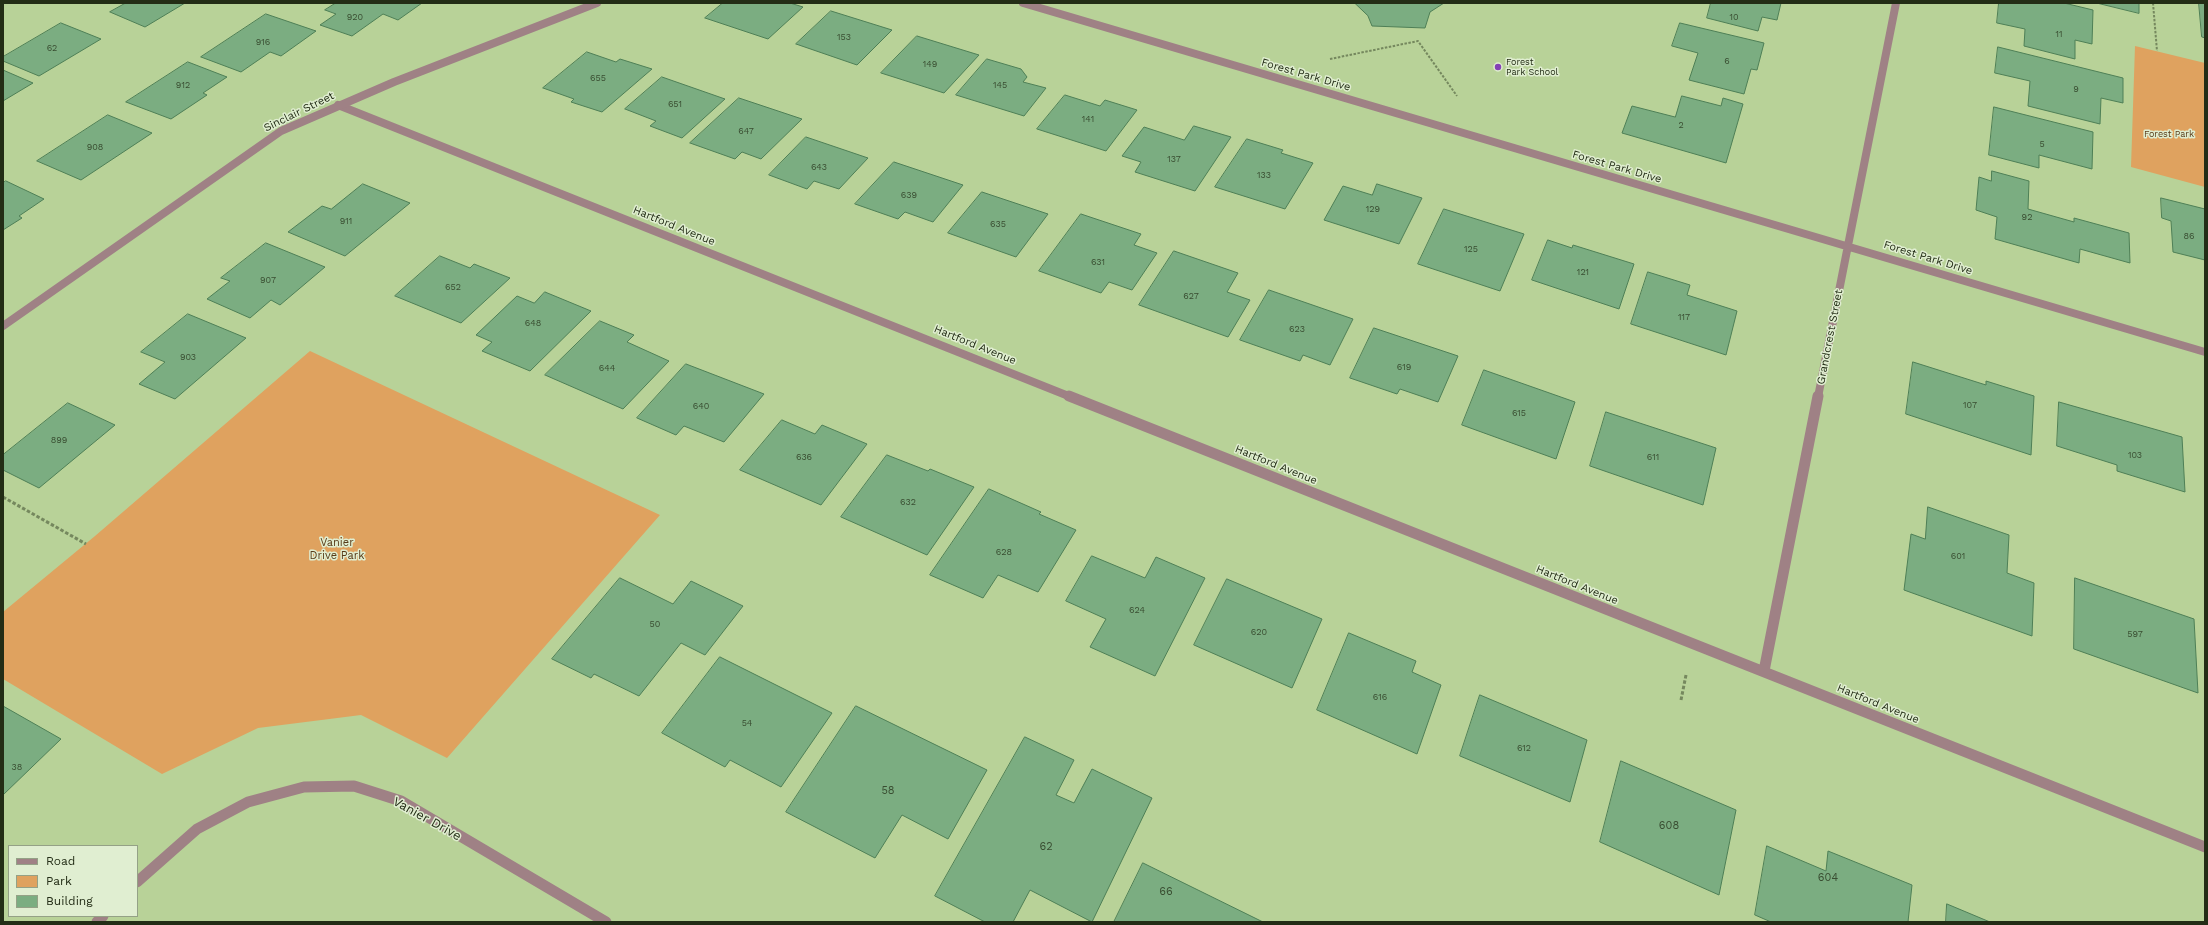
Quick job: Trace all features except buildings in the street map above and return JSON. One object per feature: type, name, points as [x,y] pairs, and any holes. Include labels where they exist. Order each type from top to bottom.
[{"type":"street","name":"Forest Park Drive","points":[[1023,3],[2205,352]]},
{"type":"street","name":"Grandcrest Street","points":[[1764,672],[1896,3]]},
{"type":"street","name":"Sinclair Street","points":[[3,326],[258,145],[281,131],[338,105],[594,4]]},
{"type":"street","name":"Hartford Avenue","points":[[338,105],[2205,847]]},
{"type":"street","name":"Vanier Drive","points":[[138,881],[197,829],[248,802],[304,787],[354,786],[401,802],[606,922]]},
{"type":"path","points":[[2153,3],[2157,51]]},
{"type":"path","points":[[1330,59],[1418,41],[1456,96]]},
{"type":"path","points":[[3,497],[86,544]]},
{"type":"path","points":[[1681,700],[1686,672]]},
{"type":"green space","name":"Forest Park","points":[[2135,46],[2205,63],[2205,187],[2131,167]]},
{"type":"green space","name":"Vanier Drive Park","points":[[310,351],[660,515],[447,758],[361,715],[258,728],[162,774],[3,679],[3,612],[95,536]]},
{"type":"place","name":"Forest Park School","points":[[1498,67]]}]
